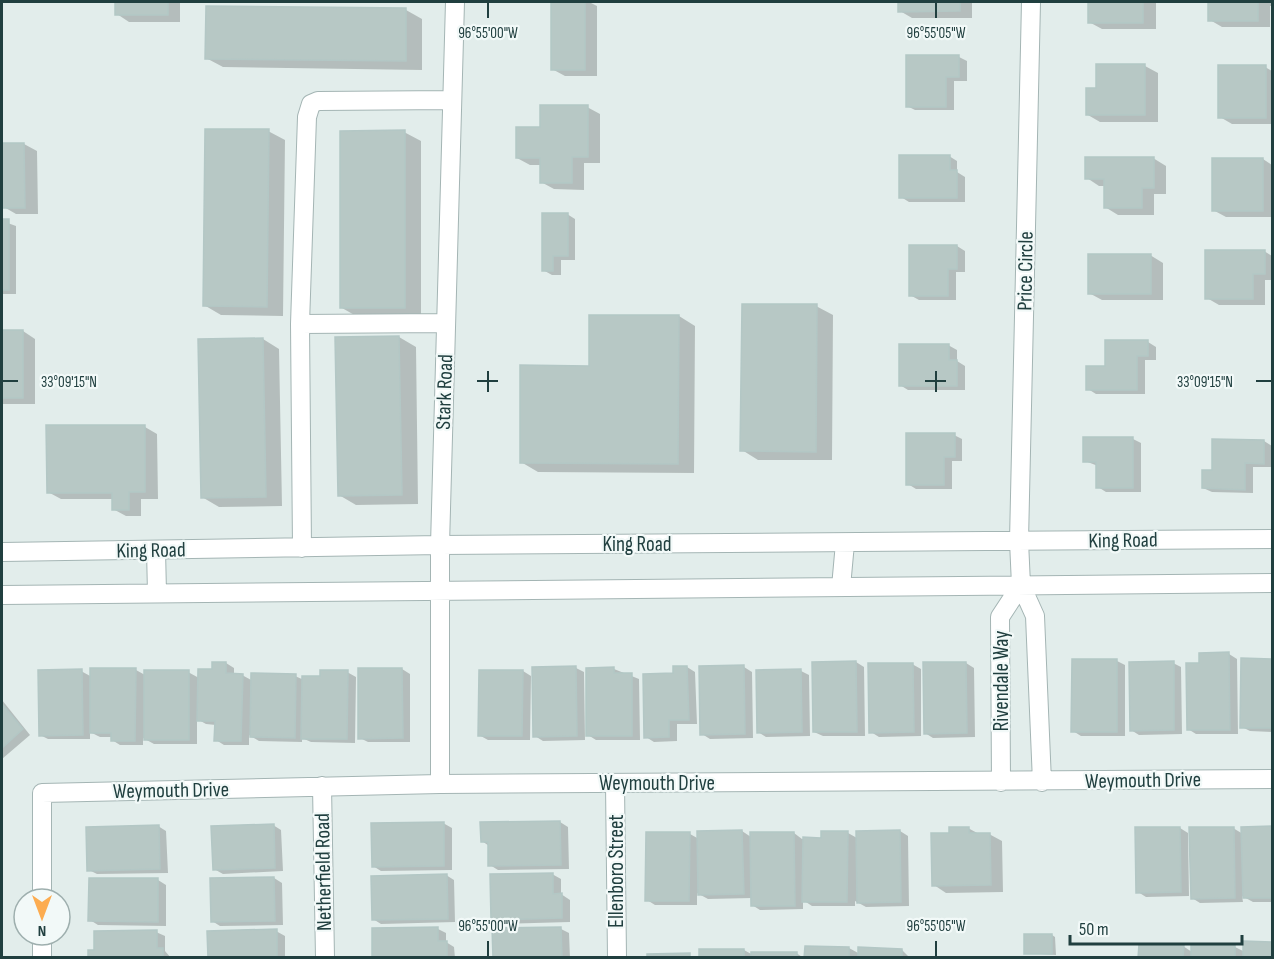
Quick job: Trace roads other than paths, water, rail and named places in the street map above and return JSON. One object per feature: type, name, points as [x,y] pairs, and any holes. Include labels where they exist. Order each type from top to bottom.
[{"type":"street","name":"Stark Road","points":[[441,784],[440,545],[455,2]]},
{"type":"street","name":"Price Circle","points":[[1019,541],[1031,2]]},
{"type":"street","points":[[302,548],[300,324],[307,117],[311,104],[318,101],[452,100]]},
{"type":"street","points":[[300,324],[446,323]]},
{"type":"street","name":"King Road","points":[[2,552],[440,545],[1272,539]]},
{"type":"street","name":"Rivendale Way","points":[[1019,541],[1020,585],[1035,616],[1042,782]]},
{"type":"street","points":[[841,587],[845,543]]},
{"type":"street","points":[[156,550],[157,593]]},
{"type":"street","name":"King Road","points":[[2,594],[1272,583]]},
{"type":"street","name":"Rivendale Way","points":[[1002,782],[1000,617],[1020,585]]},
{"type":"street","name":"Weymouth Drive","points":[[42,887],[42,793],[441,784],[1042,782],[1272,778]]},
{"type":"street","name":"Ellenboro Street","points":[[615,784],[617,957]]},
{"type":"street","name":"Netherfield Road","points":[[322,786],[325,957]]}]
